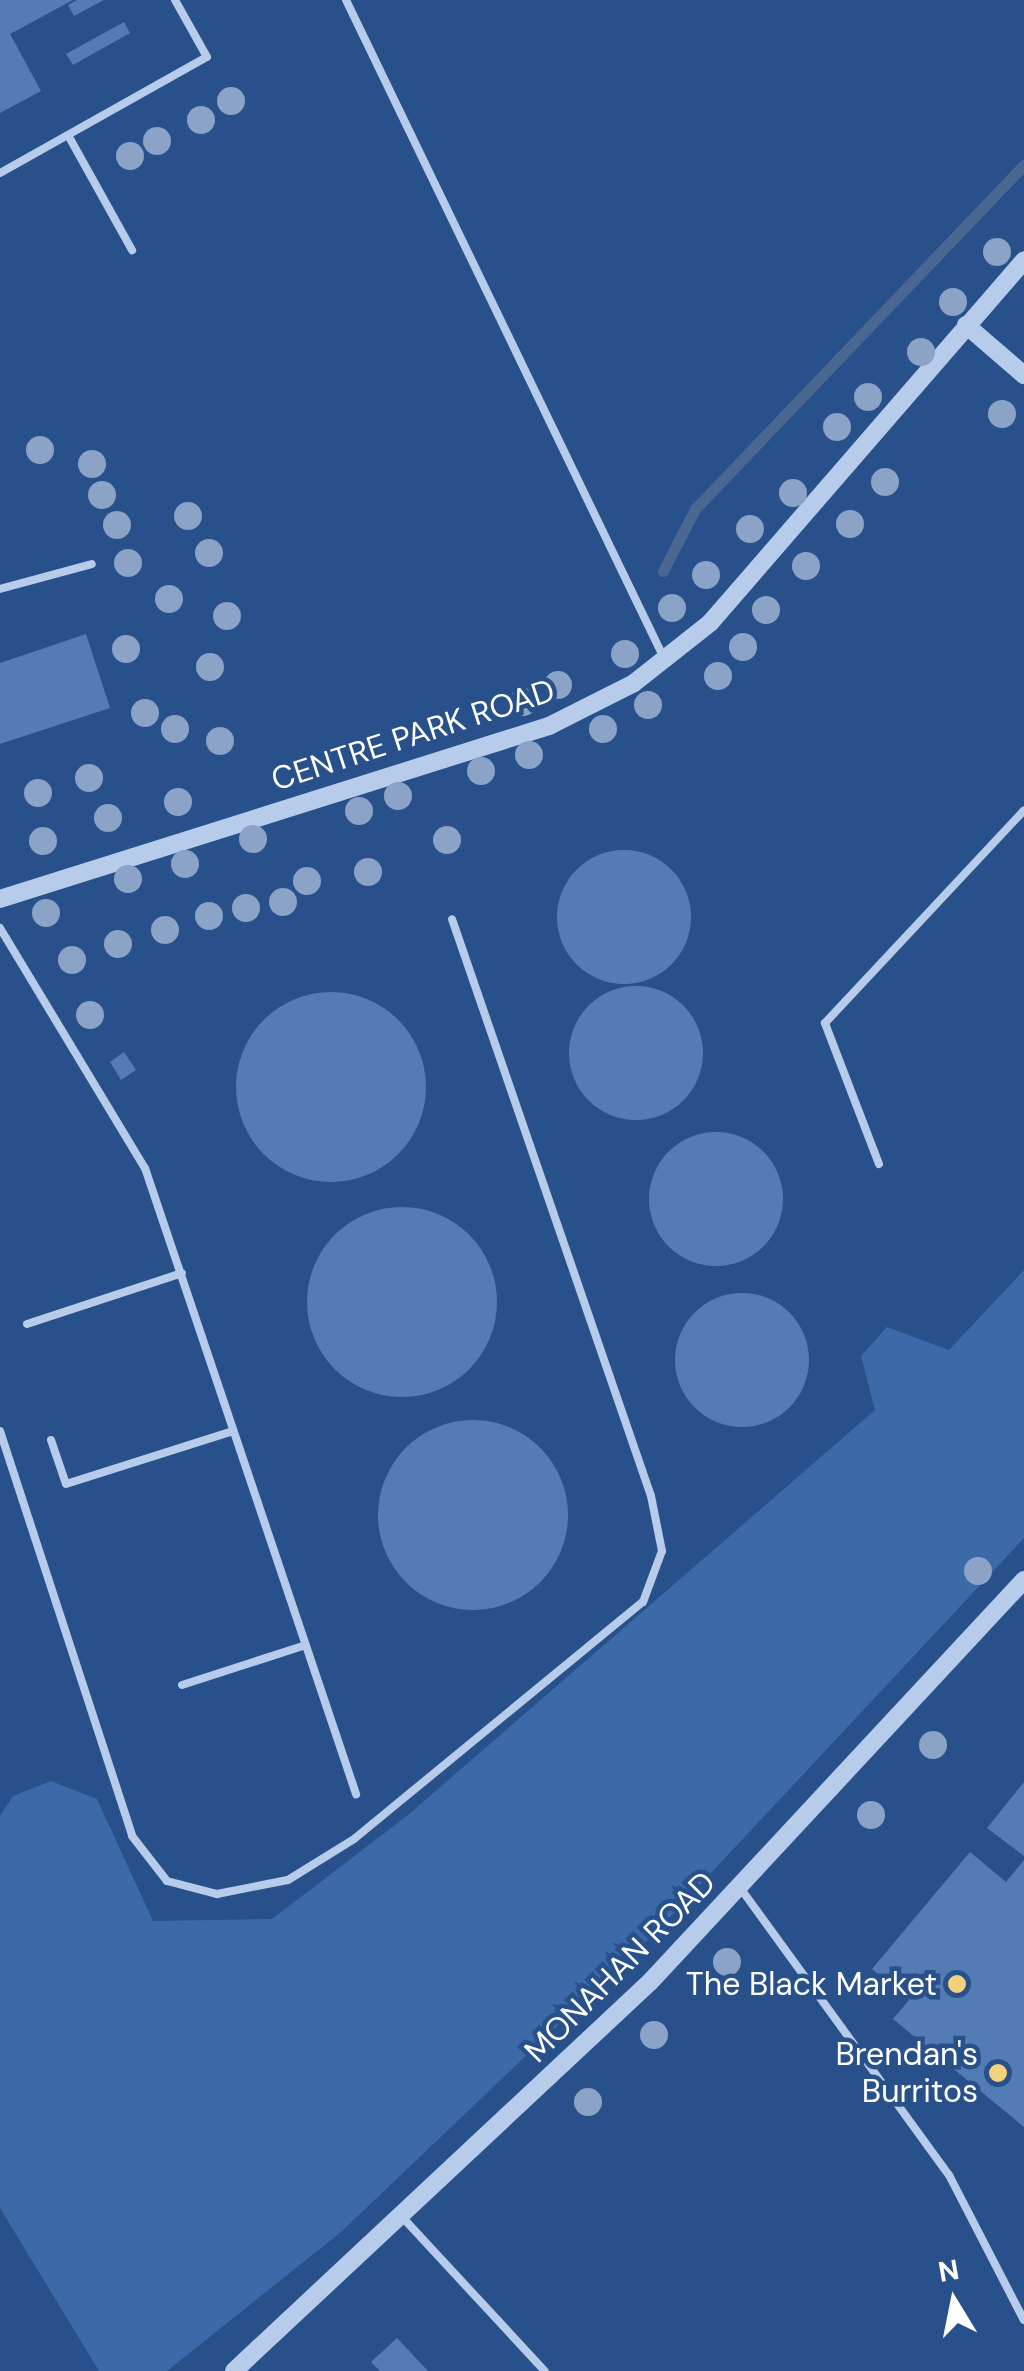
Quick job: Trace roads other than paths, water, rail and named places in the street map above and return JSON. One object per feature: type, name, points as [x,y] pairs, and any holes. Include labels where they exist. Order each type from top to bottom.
[{"type":"street","name":"CENTRE PARK ROAD","points":[[0,899],[549,726],[665,659],[710,623],[1024,260]]},
{"type":"street","points":[[966,325],[1024,375]]},
{"type":"street","name":"MONAHAN ROAD","points":[[243,2368],[404,2219],[741,1889],[1024,1580]]},
{"type":"lane","points":[[0,173],[206,57],[175,0]]},
{"type":"lane","points":[[346,0],[665,659]]},
{"type":"lane","points":[[68,135],[132,250]]},
{"type":"lane","points":[[0,589],[92,564]]},
{"type":"lane","points":[[879,1164],[825,1023],[1024,810]]},
{"type":"lane","points":[[0,1431],[132,1836],[167,1880],[217,1894],[288,1880],[354,1839],[643,1602],[662,1552],[651,1496],[452,919]]},
{"type":"lane","points":[[0,928],[135,1146],[182,1273],[303,1646],[356,1794]]},
{"type":"lane","points":[[27,1324],[182,1273]]},
{"type":"lane","points":[[51,1440],[66,1484],[233,1431]]},
{"type":"lane","points":[[182,1685],[303,1646]]},
{"type":"lane","points":[[741,1889],[949,2174],[1024,2320]]},
{"type":"lane","points":[[404,2219],[545,2371]]},
{"type":"waterway","points":[[663,571],[695,509],[1024,165]]},
{"type":"place","name":"The Black Market","points":[[957,1984]]},
{"type":"place","name":"Brendan's Burritos","points":[[998,2073]]}]
